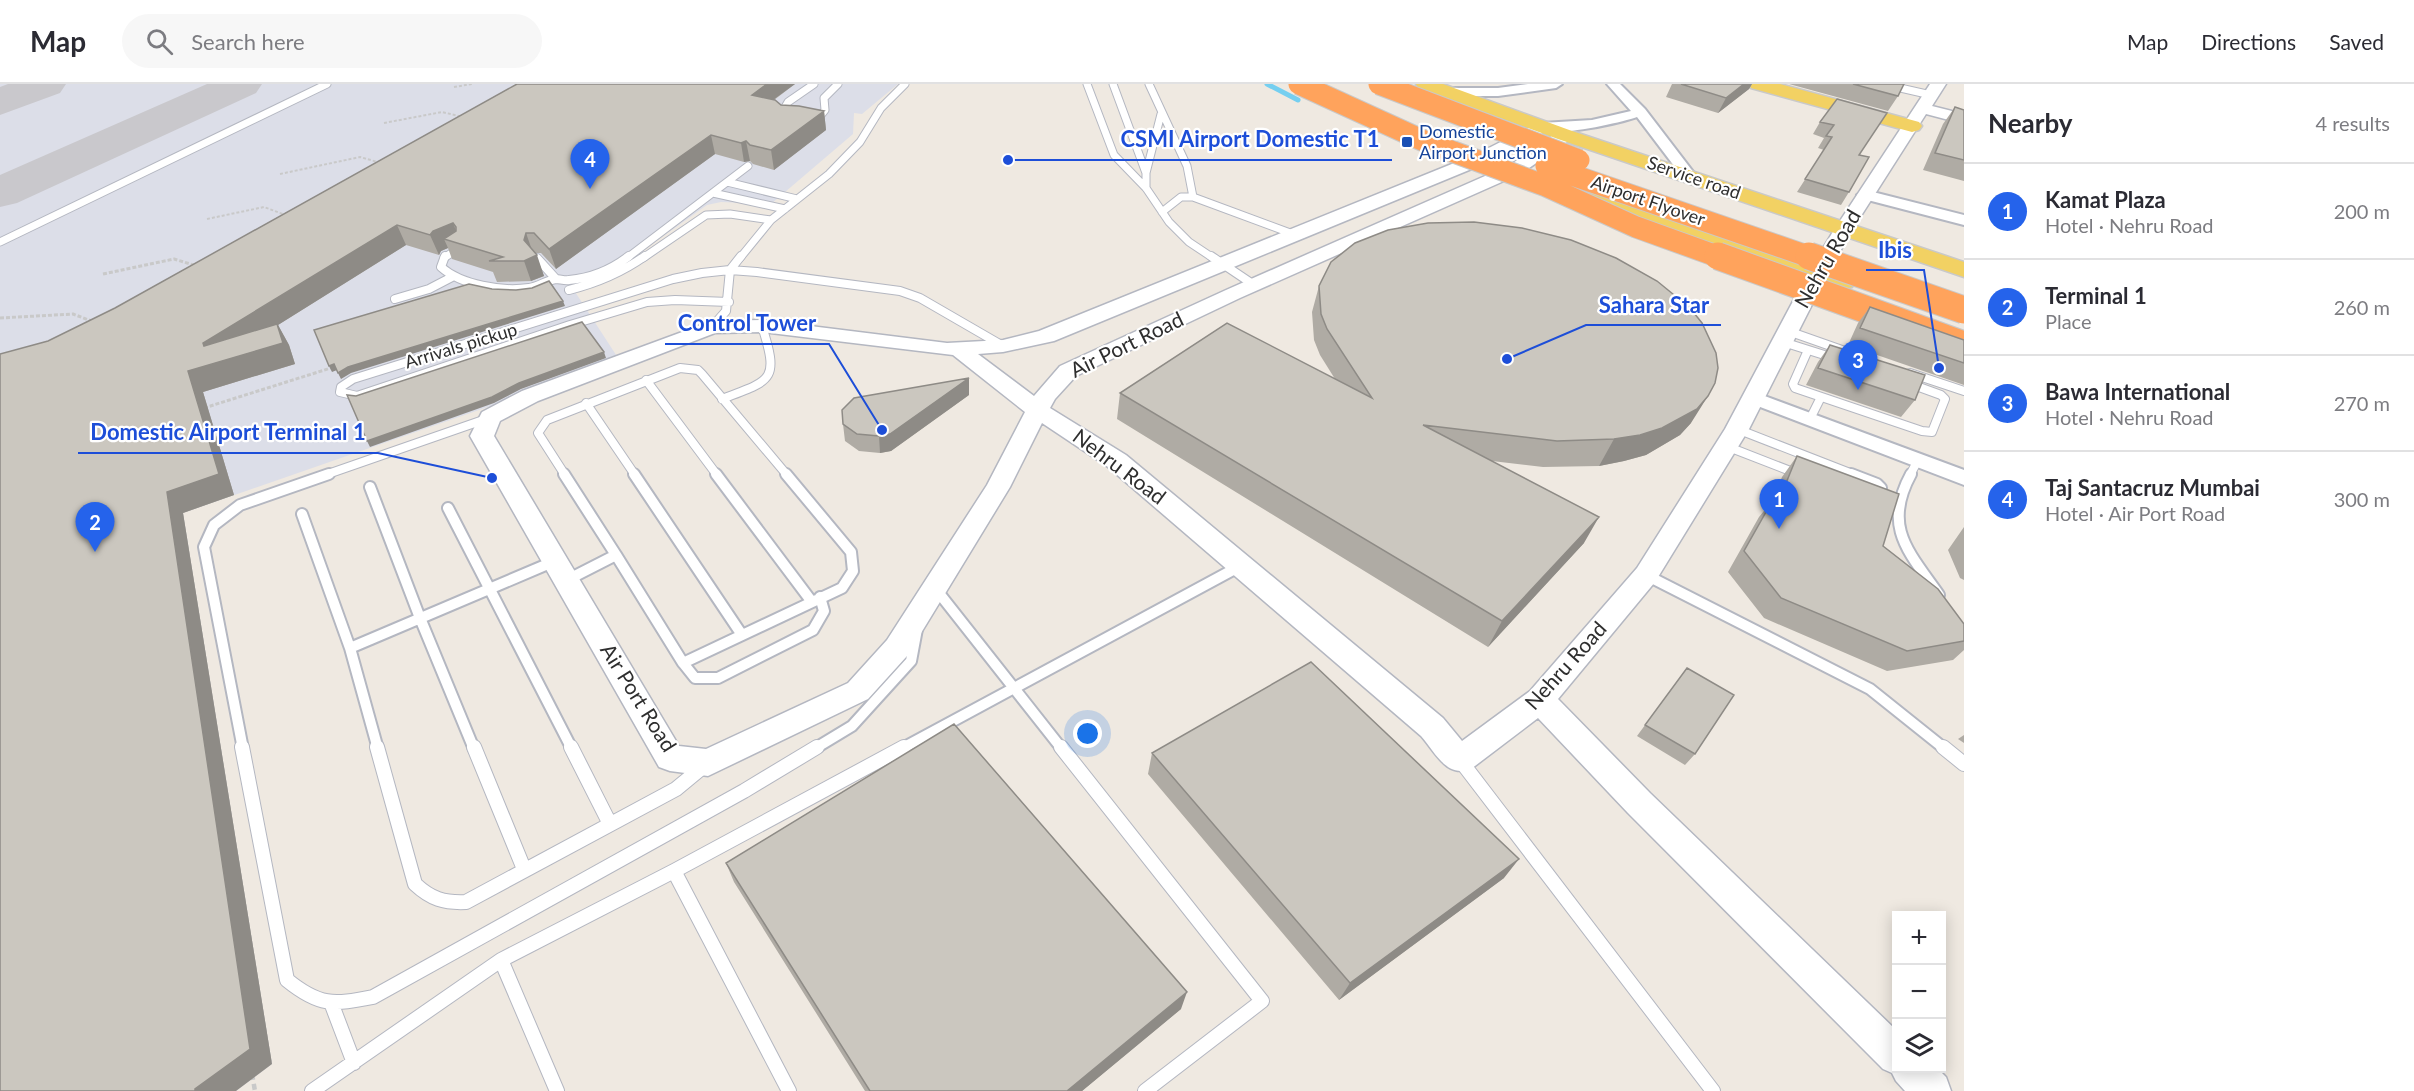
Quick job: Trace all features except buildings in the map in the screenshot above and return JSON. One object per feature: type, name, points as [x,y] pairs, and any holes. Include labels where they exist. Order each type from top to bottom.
[{"type":"highway","points":[[1299,84],[1424,141],[1546,186],[1636,227],[1964,347]]},
{"type":"highway","name":"Airport Flyover","points":[[1335,84],[1427,122],[1549,167],[1964,310]]},
{"type":"highway","name":"Airport Flyover","points":[[1379,84],[1562,154],[1964,289]]},
{"type":"main road","points":[[1307,84],[1406,128],[1516,169],[1964,324]]},
{"type":"main road","name":"Service road","points":[[1425,84],[1565,135],[1964,270]]},
{"type":"main road","points":[[1758,84],[1912,126]]},
{"type":"street","points":[[1449,92],[1498,92],[1556,84]]},
{"type":"street","points":[[1613,84],[1640,111],[1689,176]]},
{"type":"street","points":[[1931,96],[1964,118]]},
{"type":"street","name":"Nehru Road","points":[[957,348],[1038,410],[1117,461],[1432,727],[1460,760],[1540,700],[1646,575],[1754,398],[1818,273],[1843,230],[1931,96]]},
{"type":"street","points":[[1542,127],[1607,124],[1640,111]]},
{"type":"street","name":"Air Port Road","points":[[1542,127],[1485,157],[1046,336],[1003,346],[957,348],[762,326],[712,327],[530,396],[490,417],[482,436],[670,758],[708,763],[858,691],[897,648],[998,487],[1045,396],[1068,371],[1254,285],[1516,169],[1565,135]]},
{"type":"street","points":[[1865,195],[1964,220]]},
{"type":"street","points":[[1754,398],[1964,478]]},
{"type":"street","points":[[1540,700],[1639,803],[1892,1052]]},
{"type":"street","points":[[1914,1073],[1932,1091]]},
{"type":"lane","points":[[0,242],[327,84]]},
{"type":"lane","points":[[784,118],[780,113],[788,102],[814,84]]},
{"type":"lane","points":[[804,120],[821,115],[825,110],[824,98],[838,84]]},
{"type":"lane","points":[[712,327],[726,311],[729,302],[730,270],[771,220],[829,174],[860,142],[881,108],[905,84]]},
{"type":"lane","points":[[1087,84],[1114,155],[1146,188],[1162,212],[1189,242],[1254,285]]},
{"type":"lane","points":[[1113,84],[1146,173]]},
{"type":"lane","points":[[1149,84],[1187,166],[1193,197]]},
{"type":"lane","points":[[1883,84],[1931,96]]},
{"type":"lane","points":[[1146,188],[1146,173],[1161,114]]},
{"type":"lane","points":[[537,258],[556,279],[566,281],[591,278],[611,269],[748,166]]},
{"type":"lane","points":[[727,182],[797,200]]},
{"type":"lane","points":[[713,193],[785,209]]},
{"type":"lane","points":[[1162,212],[1181,197],[1193,197],[1293,234]]},
{"type":"lane","points":[[569,290],[596,283],[625,270],[706,215],[730,214],[771,220]]},
{"type":"lane","points":[[459,248],[445,256],[441,261],[441,267],[452,277],[476,285],[518,288],[542,285],[556,279]]},
{"type":"lane","name":"Arrivals pickup","points":[[729,302],[675,300],[647,302],[570,325],[357,396],[340,392],[341,387],[352,379],[661,283],[702,273],[730,270],[900,291],[920,298],[1003,346]]},
{"type":"lane","points":[[395,299],[429,289],[452,277]]},
{"type":"lane","points":[[1806,297],[1964,347]]},
{"type":"lane","points":[[722,399],[756,386],[771,371],[773,360],[762,326]]},
{"type":"lane","points":[[1785,337],[1808,350],[1847,362]]},
{"type":"lane","points":[[1785,337],[1853,353]]},
{"type":"lane","points":[[1808,350],[1793,385],[1821,397],[1922,431],[1932,432],[1945,399],[1941,395],[1904,382]]},
{"type":"lane","points":[[646,380],[816,599],[824,611],[813,630],[718,678],[695,678],[683,663],[538,433],[548,420],[586,403],[646,380],[680,368],[698,370],[852,552],[854,571],[842,588],[816,599],[683,663]]},
{"type":"lane","points":[[1897,369],[1964,391]]},
{"type":"lane","points":[[1810,419],[1821,397]]},
{"type":"lane","points":[[586,403],[742,635]]},
{"type":"lane","points":[[490,417],[240,505],[214,525],[204,547],[288,980],[308,997],[332,1005],[373,997],[744,791],[852,726],[911,662],[920,611]]},
{"type":"lane","points":[[1731,437],[1808,478]]},
{"type":"lane","points":[[1731,437],[1877,484],[1881,488],[1876,502],[1871,502]]},
{"type":"lane","points":[[1918,460],[1899,498],[1898,519],[1902,537],[1946,606]]},
{"type":"lane","points":[[370,487],[420,618],[524,869]]},
{"type":"lane","points":[[448,508],[610,824]]},
{"type":"lane","points":[[302,514],[350,648],[415,884],[429,898],[445,903],[466,902],[676,789],[708,763]]},
{"type":"lane","points":[[350,648],[491,588],[616,555]]},
{"type":"lane","points":[[312,1091],[501,960],[674,871],[1242,565]]},
{"type":"lane","points":[[1646,575],[1870,689],[1964,764]]},
{"type":"lane","points":[[935,588],[1262,1001],[1145,1091]]},
{"type":"lane","points":[[1460,760],[1713,1091]]},
{"type":"lane","points":[[674,871],[789,1091]]},
{"type":"lane","points":[[501,960],[557,1091]]},
{"type":"lane","points":[[332,1005],[354,1063]]},
{"type":"path","points":[[454,87],[472,84]]},
{"type":"path","points":[[384,123],[442,112],[464,117]]},
{"type":"path","points":[[280,174],[360,157],[382,163]]},
{"type":"path","points":[[207,219],[264,207],[292,217]]},
{"type":"path","points":[[103,274],[174,259],[204,268]]},
{"type":"path","points":[[0,318],[73,314],[103,325]]},
{"type":"path","points":[[195,411],[343,364]]},
{"type":"path","points":[[252,1072],[255,1091]]},
{"type":"shaded area","points":[[0,84],[898,84],[862,114],[854,113],[853,134],[771,204],[721,202],[707,205],[617,269],[568,281],[620,361],[183,513],[272,1064],[236,1091],[0,1091]]},
{"type":"waterway","points":[[1267,84],[1298,100]]},
{"type":"taxiway","points":[[0,102],[45,84]]},
{"type":"taxiway","points":[[0,193],[241,84]]},
{"type":"place","name":"Domestic Airport Junction","points":[[1407,142]]},
{"type":"place","name":"CSMI Airport Domestic T1","points":[[1008,160]]},
{"type":"place","name":"Taj Santacruz Mumbai","points":[[590,189]]},
{"type":"place","name":"Sahara Star","points":[[1507,359]]},
{"type":"place","name":"Ibis","points":[[1939,368]]},
{"type":"place","name":"Bawa International","points":[[1858,390]]},
{"type":"place","name":"Control Tower","points":[[882,430]]},
{"type":"place","name":"Domestic Airport Terminal 1","points":[[492,478]]},
{"type":"place","name":"Kamat Plaza","points":[[1779,529]]},
{"type":"place","name":"Terminal 1","points":[[95,552]]}]
